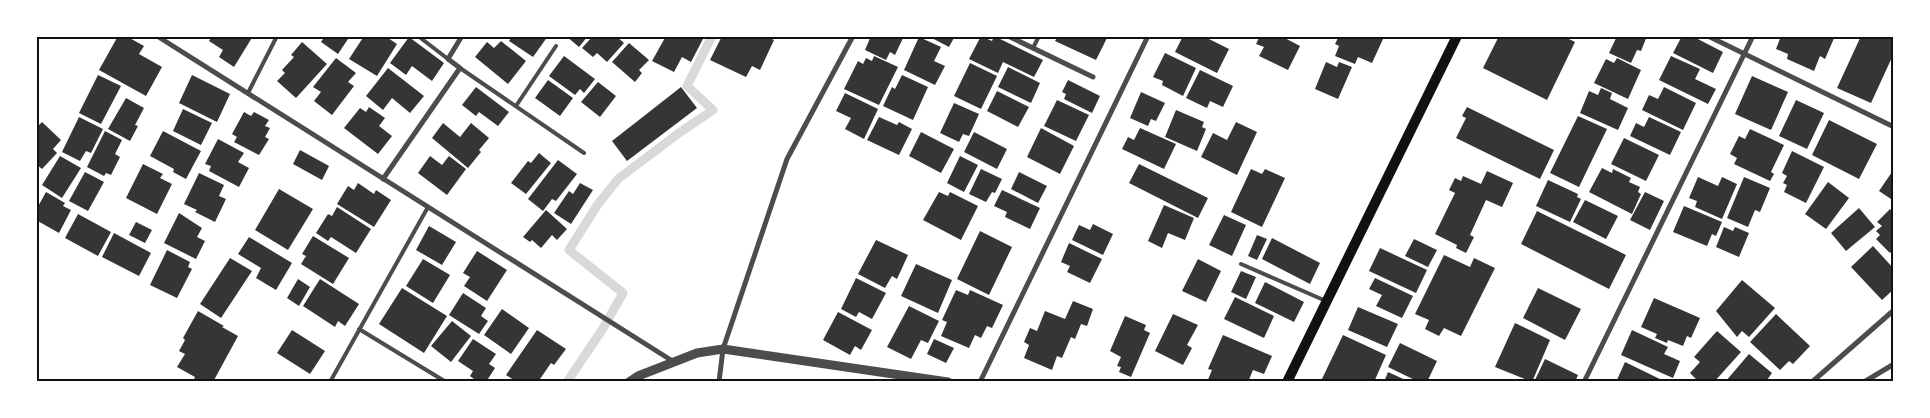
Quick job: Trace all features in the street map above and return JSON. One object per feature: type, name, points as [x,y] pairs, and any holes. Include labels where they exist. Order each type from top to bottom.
[{"type":"main road","points":[[1286,382],[1457,36]]},
{"type":"street","points":[[158,36],[674,362]]},
{"type":"street","points":[[383,179],[460,68],[448,59],[462,36]]},
{"type":"street","points":[[719,382],[723,349],[787,159],[854,36]]},
{"type":"street","points":[[1008,36],[1093,77]]},
{"type":"street","points":[[980,382],[1148,36]]},
{"type":"street","points":[[1708,36],[1894,127]]},
{"type":"street","points":[[1584,382],[1754,36]]},
{"type":"street","points":[[1812,382],[1894,310]]},
{"type":"street","points":[[629,382],[638,376],[697,353],[723,349],[948,382]]},
{"type":"street","points":[[1864,382],[1894,364]]},
{"type":"lane","points":[[248,93],[277,36]]},
{"type":"lane","points":[[418,36],[448,59]]},
{"type":"lane","points":[[1033,48],[1039,36]]},
{"type":"lane","points":[[516,106],[556,46]]},
{"type":"lane","points":[[460,68],[584,153]]},
{"type":"lane","points":[[330,382],[428,207]]},
{"type":"lane","points":[[1242,264],[1326,301]]},
{"type":"lane","points":[[359,328],[446,382]]},
{"type":"building","points":[[118,36],[126,36],[144,46],[139,54],[162,67],[146,96],[99,70]]},
{"type":"building","points":[[212,36],[253,36],[234,67],[219,57],[223,50],[209,41]]},
{"type":"building","points":[[325,36],[350,36],[338,54],[321,42]]},
{"type":"building","points":[[364,36],[388,36],[397,44],[377,76],[349,59]]},
{"type":"building","points":[[512,36],[548,36],[533,57],[509,41]]},
{"type":"building","points":[[566,36],[588,36],[579,47]]},
{"type":"building","points":[[593,36],[616,36],[624,43],[607,62],[597,53],[593,57],[582,48]]},
{"type":"building","points":[[666,36],[698,36],[703,39],[691,62],[682,57],[674,72],[652,61]]},
{"type":"building","points":[[722,36],[766,36],[774,40],[760,70],[752,66],[746,77],[710,60]]},
{"type":"building","points":[[871,36],[904,36],[895,55],[890,52],[886,60],[865,50]]},
{"type":"building","points":[[928,36],[955,36],[949,47]]},
{"type":"building","points":[[981,36],[992,41],[994,36],[1043,60],[1034,77],[1003,62],[998,73],[969,59]]},
{"type":"building","points":[[1058,36],[1108,36],[1096,60],[1055,41]]},
{"type":"building","points":[[1183,36],[1203,36],[1229,49],[1217,73],[1175,52]]},
{"type":"building","points":[[1260,36],[1281,36],[1300,46],[1288,70],[1259,56],[1264,47],[1256,44]]},
{"type":"building","points":[[1339,36],[1376,36],[1383,39],[1372,63],[1358,57],[1355,64],[1335,56],[1339,46],[1335,44]]},
{"type":"building","points":[[1499,36],[1563,36],[1575,42],[1547,100],[1483,68]]},
{"type":"building","points":[[1617,36],[1647,36],[1641,51],[1637,50],[1631,63],[1609,53]]},
{"type":"building","points":[[1682,36],[1692,36],[1723,52],[1713,73],[1673,53]]},
{"type":"building","points":[[1781,36],[1835,36],[1825,59],[1820,56],[1814,71],[1787,59],[1788,54],[1776,49]]},
{"type":"building","points":[[1861,36],[1894,36],[1894,53],[1871,103],[1837,88]]},
{"type":"building","points":[[409,37],[444,63],[432,81],[412,66],[406,75],[390,63]]},
{"type":"building","points":[[919,37],[941,47],[934,61],[945,66],[935,85],[904,70]]},
{"type":"building","points":[[501,41],[526,61],[508,84],[475,57],[487,42],[494,48]]},
{"type":"building","points":[[302,42],[327,64],[296,98],[277,81],[285,73],[282,70],[294,57],[291,55]]},
{"type":"building","points":[[629,43],[649,60],[639,70],[642,73],[635,82],[612,62]]},
{"type":"building","points":[[1165,53],[1196,68],[1183,96],[1162,85],[1163,81],[1153,77]]},
{"type":"building","points":[[564,56],[595,79],[584,93],[580,89],[575,95],[549,76]]},
{"type":"building","points":[[874,56],[898,67],[879,105],[844,89],[858,61],[863,64],[866,58],[872,61]]},
{"type":"building","points":[[1671,56],[1700,69],[1695,79],[1716,89],[1708,104],[1659,80]]},
{"type":"building","points":[[336,58],[356,73],[348,82],[354,86],[332,115],[314,101],[321,92],[313,87]]},
{"type":"building","points":[[1617,58],[1641,70],[1628,99],[1594,83],[1606,59],[1614,63]]},
{"type":"building","points":[[1326,62],[1337,67],[1339,62],[1352,67],[1338,99],[1315,89]]},
{"type":"building","points":[[970,63],[997,76],[981,109],[954,96]]},
{"type":"building","points":[[1008,67],[1040,83],[1031,103],[998,87]]},
{"type":"building","points":[[388,68],[424,96],[410,113],[392,98],[383,110],[366,96]]},
{"type":"building","points":[[1200,70],[1233,86],[1223,107],[1210,101],[1207,108],[1186,98]]},
{"type":"building","points":[[98,75],[121,86],[101,124],[79,113]]},
{"type":"building","points":[[192,75],[230,94],[217,122],[179,103]]},
{"type":"building","points":[[902,75],[928,87],[913,120],[883,106],[892,87],[895,89]]},
{"type":"building","points":[[1752,76],[1788,92],[1771,130],[1735,114]]},
{"type":"building","points":[[548,80],[573,98],[560,116],[535,98]]},
{"type":"building","points":[[1068,80],[1100,96],[1092,113],[1064,99],[1066,94],[1062,92]]},
{"type":"building","points":[[598,82],[616,96],[600,117],[581,102]]},
{"type":"building","points":[[476,87],[509,112],[498,126],[479,112],[476,116],[462,105]]},
{"type":"building","points":[[681,87],[697,108],[627,161],[612,141]]},
{"type":"building","points":[[1664,87],[1696,103],[1683,130],[1642,110],[1649,95],[1658,99]]},
{"type":"building","points":[[1601,88],[1612,93],[1610,99],[1628,108],[1618,130],[1580,113],[1589,91],[1598,95]]},
{"type":"building","points":[[997,91],[1029,107],[1018,127],[987,111]]},
{"type":"building","points":[[1141,92],[1165,103],[1156,121],[1151,119],[1148,126],[1130,118]]},
{"type":"building","points":[[845,93],[878,109],[864,139],[845,129],[851,118],[836,111]]},
{"type":"building","points":[[126,98],[144,108],[135,125],[138,126],[130,141],[108,129]]},
{"type":"building","points":[[1057,100],[1089,115],[1076,141],[1044,126]]},
{"type":"building","points":[[1796,100],[1824,113],[1807,149],[1779,136]]},
{"type":"building","points":[[954,103],[979,114],[969,136],[963,134],[959,142],[940,133]]},
{"type":"building","points":[[369,107],[385,118],[379,126],[392,136],[378,154],[344,128],[360,108],[366,112]]},
{"type":"building","points":[[1467,107],[1554,150],[1540,179],[1456,138],[1466,118],[1462,116]]},
{"type":"building","points":[[183,109],[212,123],[201,145],[173,131]]},
{"type":"building","points":[[1176,110],[1204,122],[1202,127],[1206,129],[1197,151],[1165,137]]},
{"type":"building","points":[[244,112],[251,116],[254,112],[269,120],[265,126],[270,128],[265,137],[269,139],[259,155],[234,142],[237,137],[232,134]]},
{"type":"building","points":[[1578,116],[1607,129],[1579,187],[1550,173]]},
{"type":"building","points":[[79,117],[103,129],[91,153],[86,151],[80,161],[62,152]]},
{"type":"building","points":[[879,117],[897,125],[899,122],[912,129],[899,155],[867,140]]},
{"type":"building","points":[[1649,117],[1681,132],[1670,155],[1630,136],[1636,123],[1644,127]]},
{"type":"building","points":[[1829,120],[1877,144],[1859,179],[1812,155]]},
{"type":"building","points":[[42,122],[61,140],[53,149],[57,153],[42,169],[36,164],[36,128]]},
{"type":"building","points":[[1236,122],[1257,132],[1237,175],[1201,157],[1213,133],[1227,140]]},
{"type":"building","points":[[443,123],[460,137],[471,123],[489,138],[468,168],[432,138]]},
{"type":"building","points":[[1041,128],[1074,146],[1060,174],[1027,157]]},
{"type":"building","points":[[1140,128],[1176,144],[1164,169],[1122,149],[1128,137],[1134,140]]},
{"type":"building","points":[[1750,129],[1784,145],[1771,172],[1774,174],[1770,181],[1734,164],[1737,158],[1730,154],[1739,136],[1745,139]]},
{"type":"building","points":[[105,131],[122,140],[115,154],[120,157],[111,175],[106,173],[104,176],[87,167]]},
{"type":"building","points":[[163,131],[201,151],[186,179],[173,172],[174,169],[150,156]]},
{"type":"building","points":[[921,132],[954,149],[941,173],[909,156]]},
{"type":"building","points":[[974,132],[1007,149],[997,169],[964,152]]},
{"type":"building","points":[[1624,138],[1659,155],[1646,181],[1611,164]]},
{"type":"building","points":[[218,139],[244,153],[238,162],[249,168],[239,187],[209,171],[211,166],[205,164]]},
{"type":"building","points":[[300,150],[329,166],[322,180],[293,164]]},
{"type":"building","points":[[1792,151],[1824,167],[1806,203],[1784,192],[1787,185],[1783,183],[1787,176],[1782,173]]},
{"type":"building","points":[[539,153],[551,163],[526,194],[511,183],[528,161],[531,163]]},
{"type":"building","points":[[60,156],[81,168],[62,198],[42,185]]},
{"type":"building","points":[[430,156],[442,165],[449,156],[466,169],[447,195],[418,173]]},
{"type":"building","points":[[960,156],[978,165],[964,192],[947,183]]},
{"type":"building","points":[[558,160],[577,174],[556,201],[552,199],[543,211],[528,199]]},
{"type":"building","points":[[143,164],[163,174],[160,178],[172,184],[157,214],[126,198]]},
{"type":"building","points":[[1139,164],[1208,198],[1198,218],[1129,183]]},
{"type":"building","points":[[1602,168],[1612,173],[1613,169],[1631,178],[1629,182],[1640,187],[1638,192],[1641,194],[1632,214],[1589,192]]},
{"type":"building","points":[[981,169],[1002,179],[995,193],[992,192],[986,202],[969,194]]},
{"type":"building","points":[[1251,169],[1262,174],[1265,169],[1285,178],[1262,227],[1231,212]]},
{"type":"building","points":[[1894,169],[1894,201],[1879,191]]},
{"type":"building","points":[[1487,171],[1513,183],[1502,207],[1486,200],[1470,235],[1474,237],[1466,253],[1456,248],[1457,245],[1435,234],[1455,193],[1449,190],[1455,178],[1461,181],[1463,176],[1481,184]]},
{"type":"building","points":[[85,172],[104,182],[88,211],[69,201]]},
{"type":"building","points":[[1019,172],[1047,186],[1038,203],[1011,189]]},
{"type":"building","points":[[199,173],[224,185],[219,196],[226,199],[215,222],[184,204]]},
{"type":"building","points":[[1698,177],[1718,186],[1722,177],[1737,184],[1722,219],[1695,207],[1697,201],[1689,198]]},
{"type":"building","points":[[1744,177],[1770,188],[1760,212],[1755,210],[1748,227],[1727,218]]},
{"type":"building","points":[[1548,180],[1578,194],[1577,197],[1581,199],[1570,222],[1536,206]]},
{"type":"building","points":[[1828,182],[1849,198],[1826,229],[1805,214]]},
{"type":"building","points":[[358,183],[374,194],[376,190],[391,200],[374,227],[337,204],[348,186],[354,190]]},
{"type":"building","points":[[580,183],[593,190],[571,224],[554,213],[569,191],[573,194]]},
{"type":"building","points":[[279,189],[313,209],[288,250],[255,230]]},
{"type":"building","points":[[1002,190],[1040,208],[1030,229],[1005,217],[1007,212],[994,206]]},
{"type":"building","points":[[46,192],[65,203],[63,206],[71,210],[59,233],[36,220],[36,210]]},
{"type":"building","points":[[939,192],[948,196],[950,192],[978,206],[961,240],[923,220]]},
{"type":"building","points":[[1645,192],[1664,201],[1650,230],[1630,220]]},
{"type":"building","points":[[1585,200],[1618,216],[1606,239],[1573,222]]},
{"type":"building","points":[[1164,205],[1194,218],[1185,240],[1168,233],[1162,248],[1148,241]]},
{"type":"building","points":[[1684,206],[1722,222],[1716,236],[1712,234],[1707,246],[1673,232]]},
{"type":"building","points":[[337,207],[371,229],[356,253],[331,237],[328,241],[316,233],[328,214],[332,216]]},
{"type":"building","points":[[1859,208],[1875,227],[1846,251],[1831,233]]},
{"type":"building","points":[[1890,209],[1894,213],[1894,249],[1890,253],[1876,239],[1880,235],[1876,231],[1882,226],[1877,222]]},
{"type":"building","points":[[546,210],[567,229],[557,240],[552,235],[541,248],[532,240],[530,242],[523,237]]},
{"type":"building","points":[[1537,211],[1626,255],[1609,289],[1521,244]]},
{"type":"building","points":[[179,213],[202,228],[197,237],[205,241],[196,259],[164,243]]},
{"type":"building","points":[[78,214],[111,232],[98,256],[65,238]]},
{"type":"building","points":[[1224,215],[1246,225],[1232,256],[1209,245]]},
{"type":"building","points":[[136,222],[152,230],[145,243],[129,235]]},
{"type":"building","points":[[1093,224],[1113,234],[1103,255],[1072,240],[1079,225],[1090,230]]},
{"type":"building","points":[[429,226],[456,242],[442,265],[416,250]]},
{"type":"building","points":[[1724,227],[1733,231],[1735,227],[1749,233],[1739,257],[1716,247]]},
{"type":"building","points":[[980,231],[1012,247],[989,295],[957,279]]},
{"type":"building","points":[[114,233],[151,253],[139,276],[102,257]]},
{"type":"building","points":[[1257,235],[1267,239],[1257,260],[1248,256]]},
{"type":"building","points":[[313,236],[349,258],[333,284],[301,264],[306,256],[302,254]]},
{"type":"building","points":[[249,237],[292,263],[276,290],[256,278],[261,268],[238,254]]},
{"type":"building","points":[[1272,238],[1320,263],[1310,284],[1262,259]]},
{"type":"building","points":[[1414,239],[1437,250],[1428,267],[1405,256]]},
{"type":"building","points":[[876,240],[908,255],[897,279],[892,276],[885,288],[858,274]]},
{"type":"building","points":[[1069,243],[1102,259],[1090,283],[1067,272],[1070,266],[1061,262]]},
{"type":"building","points":[[1873,246],[1894,269],[1894,289],[1882,300],[1851,267]]},
{"type":"building","points":[[1380,248],[1427,270],[1416,293],[1369,271]]},
{"type":"building","points":[[167,250],[190,262],[188,267],[192,269],[177,298],[150,285]]},
{"type":"building","points":[[477,251],[507,270],[487,301],[464,286],[470,277],[463,273]]},
{"type":"building","points":[[1444,255],[1470,267],[1474,258],[1495,268],[1461,336],[1444,328],[1439,336],[1425,329],[1429,320],[1415,314]]},
{"type":"building","points":[[230,258],[252,271],[221,318],[200,304]]},
{"type":"building","points":[[423,259],[450,275],[433,303],[406,286]]},
{"type":"building","points":[[1198,259],[1221,271],[1206,302],[1182,291]]},
{"type":"building","points":[[916,264],[952,280],[938,313],[901,296]]},
{"type":"building","points":[[1241,271],[1256,277],[1246,299],[1231,292]]},
{"type":"building","points":[[856,278],[886,293],[872,319],[859,312],[856,317],[841,309]]},
{"type":"building","points":[[1375,278],[1413,296],[1402,318],[1376,306],[1382,295],[1369,289]]},
{"type":"building","points":[[298,279],[310,287],[299,306],[287,298]]},
{"type":"building","points":[[320,279],[359,304],[345,326],[338,321],[335,327],[303,306]]},
{"type":"building","points":[[1742,280],[1775,308],[1749,337],[1742,331],[1737,337],[1716,311]]},
{"type":"building","points":[[1265,282],[1304,302],[1294,322],[1255,303]]},
{"type":"building","points":[[402,288],[447,316],[424,353],[379,324]]},
{"type":"building","points":[[1538,288],[1581,309],[1565,340],[1523,318]]},
{"type":"building","points":[[956,290],[968,295],[970,290],[1003,305],[992,328],[987,326],[981,338],[975,335],[969,348],[941,336],[947,322],[942,320]]},
{"type":"building","points":[[463,293],[486,308],[481,316],[488,321],[479,334],[449,315]]},
{"type":"building","points":[[1235,297],[1274,316],[1264,338],[1224,319]]},
{"type":"building","points":[[1654,298],[1700,318],[1691,338],[1687,336],[1683,346],[1668,340],[1667,343],[1655,338],[1657,334],[1641,327]]},
{"type":"building","points":[[1073,301],[1093,309],[1087,326],[1081,324],[1075,339],[1071,337],[1062,358],[1057,356],[1052,370],[1024,358],[1029,345],[1024,342],[1030,328],[1037,331],[1045,311],[1065,319]]},
{"type":"building","points":[[909,306],[939,321],[928,343],[921,340],[911,359],[887,347]]},
{"type":"building","points":[[1358,307],[1398,324],[1387,347],[1348,330]]},
{"type":"building","points":[[502,309],[529,328],[511,354],[484,335]]},
{"type":"building","points":[[198,311],[238,336],[213,382],[193,382],[195,377],[177,367],[185,354],[179,351],[185,340],[183,338]]},
{"type":"building","points":[[838,312],[872,330],[861,350],[855,346],[850,355],[823,340]]},
{"type":"building","points":[[1173,314],[1198,325],[1187,345],[1192,348],[1183,365],[1155,351]]},
{"type":"building","points":[[1776,314],[1810,346],[1793,364],[1789,361],[1780,370],[1750,342]]},
{"type":"building","points":[[1125,316],[1146,325],[1144,330],[1150,333],[1131,377],[1119,372],[1121,367],[1117,366],[1121,357],[1110,351]]},
{"type":"building","points":[[452,321],[471,336],[451,362],[431,346]]},
{"type":"building","points":[[1515,323],[1550,340],[1532,382],[1495,367]]},
{"type":"building","points":[[292,330],[325,351],[310,374],[277,353]]},
{"type":"building","points":[[537,330],[566,349],[554,365],[551,363],[538,382],[517,382],[506,375]]},
{"type":"building","points":[[1632,330],[1668,347],[1664,354],[1680,361],[1673,378],[1621,355]]},
{"type":"building","points":[[1717,331],[1741,352],[1714,382],[1699,382],[1690,373],[1700,362],[1694,357]]},
{"type":"building","points":[[1223,335],[1272,356],[1264,374],[1253,370],[1248,382],[1207,382],[1212,370],[1208,369]]},
{"type":"building","points":[[1343,335],[1386,355],[1374,382],[1321,381]]},
{"type":"building","points":[[473,339],[496,354],[489,364],[495,368],[486,382],[478,382],[470,376],[473,371],[458,361]]},
{"type":"building","points":[[934,339],[954,348],[946,363],[927,354]]},
{"type":"building","points":[[1400,343],[1437,361],[1427,382],[1419,382],[1388,367]]},
{"type":"building","points":[[1749,354],[1772,373],[1767,380],[1769,382],[1725,382]]},
{"type":"building","points":[[1545,359],[1578,375],[1575,382],[1534,382]]},
{"type":"building","points":[[1625,362],[1666,382],[1616,382]]},
{"type":"building","points":[[1388,372],[1410,382],[1384,382]]},
{"type":"waterway","points":[[567,382],[602,330],[623,293],[569,250],[598,204],[618,179],[713,110],[687,86],[712,36]]}]
